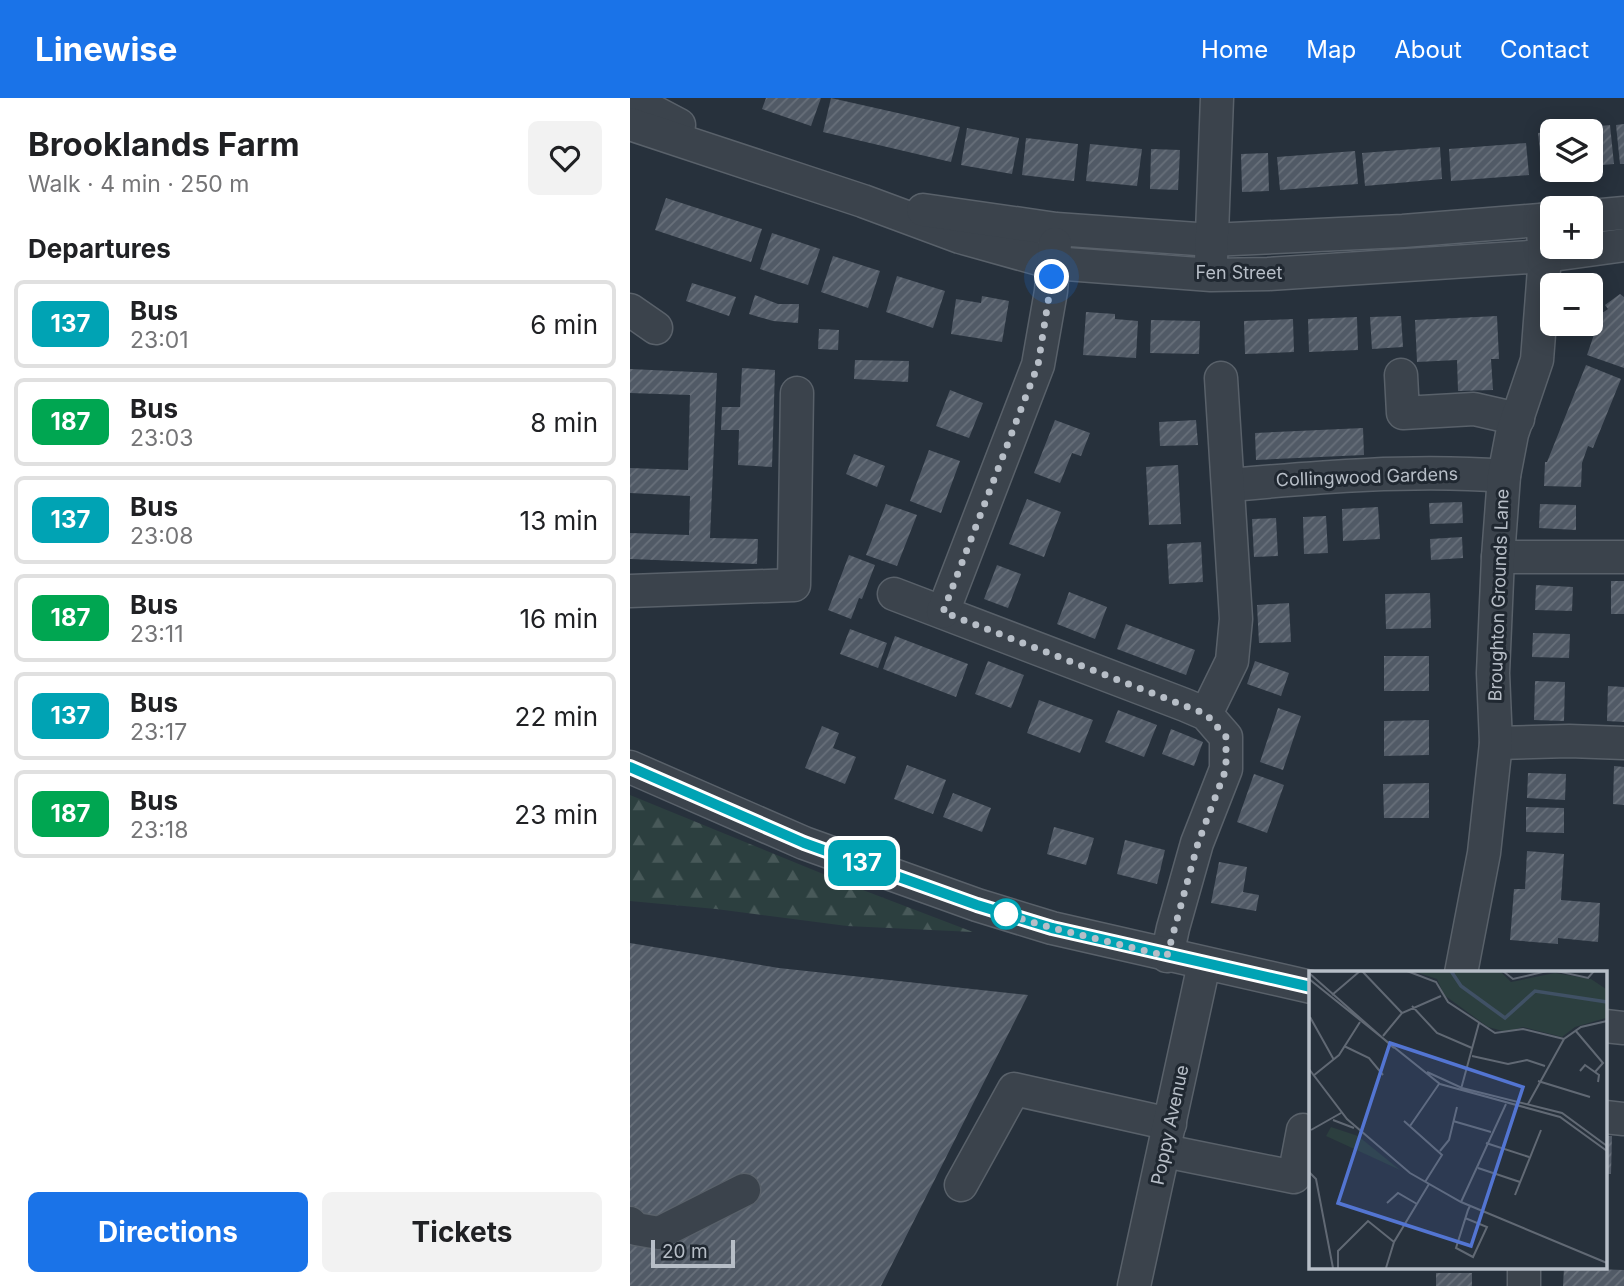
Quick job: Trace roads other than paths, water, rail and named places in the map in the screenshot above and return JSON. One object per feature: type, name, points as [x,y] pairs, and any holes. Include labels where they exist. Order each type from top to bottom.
[{"type":"street","points":[[1211,275],[1217,98]]},
{"type":"street","name":"Fen Street","points":[[630,99],[761,168]]},
{"type":"street","name":"Fen Street","points":[[630,124],[863,201],[960,237],[1054,263],[1211,275],[1393,267],[1540,256]]},
{"type":"street","name":"Fen Street","points":[[863,201],[1056,229],[1211,240],[1403,231],[1540,221]]},
{"type":"street","points":[[1603,215],[1624,213]]},
{"type":"street","points":[[943,612],[1038,365],[1054,263],[1056,229]]},
{"type":"street","name":"Fen Street","points":[[1603,248],[1624,245]]},
{"type":"street","name":"Broughton Grounds Lane","points":[[1461,971],[1484,853],[1496,743],[1493,673],[1497,557],[1504,476],[1512,434],[1537,360],[1545,259]]},
{"type":"street","points":[[630,310],[656,328]]},
{"type":"street","points":[[1401,375],[1403,413],[1474,409],[1518,419]]},
{"type":"street","points":[[1206,714],[1232,661],[1236,619],[1222,379]]},
{"type":"street","points":[[630,591],[794,584],[797,393]]},
{"type":"street","name":"Collingwood Gardens","points":[[1230,485],[1462,472],[1504,476]]},
{"type":"street","points":[[1497,557],[1624,557]]},
{"type":"street","points":[[894,594],[1206,714],[1226,737],[1226,769],[1198,843],[1170,942]]},
{"type":"street","points":[[1496,743],[1624,743]]},
{"type":"street","points":[[630,767],[804,843],[977,905],[1052,928],[1170,942],[1204,964],[1309,987]]},
{"type":"street","name":"Poppy Avenue","points":[[1134,1286],[1204,964]]},
{"type":"street","points":[[1606,1026],[1624,1028]]},
{"type":"street","points":[[961,1185],[1014,1089],[1294,1177],[1303,1130]]},
{"type":"street","points":[[1606,1117],[1624,1119]]},
{"type":"street","points":[[630,1223],[636,1229],[659,1233],[744,1190]]},
{"type":"street","points":[[1524,1268],[1524,1286]]}]
